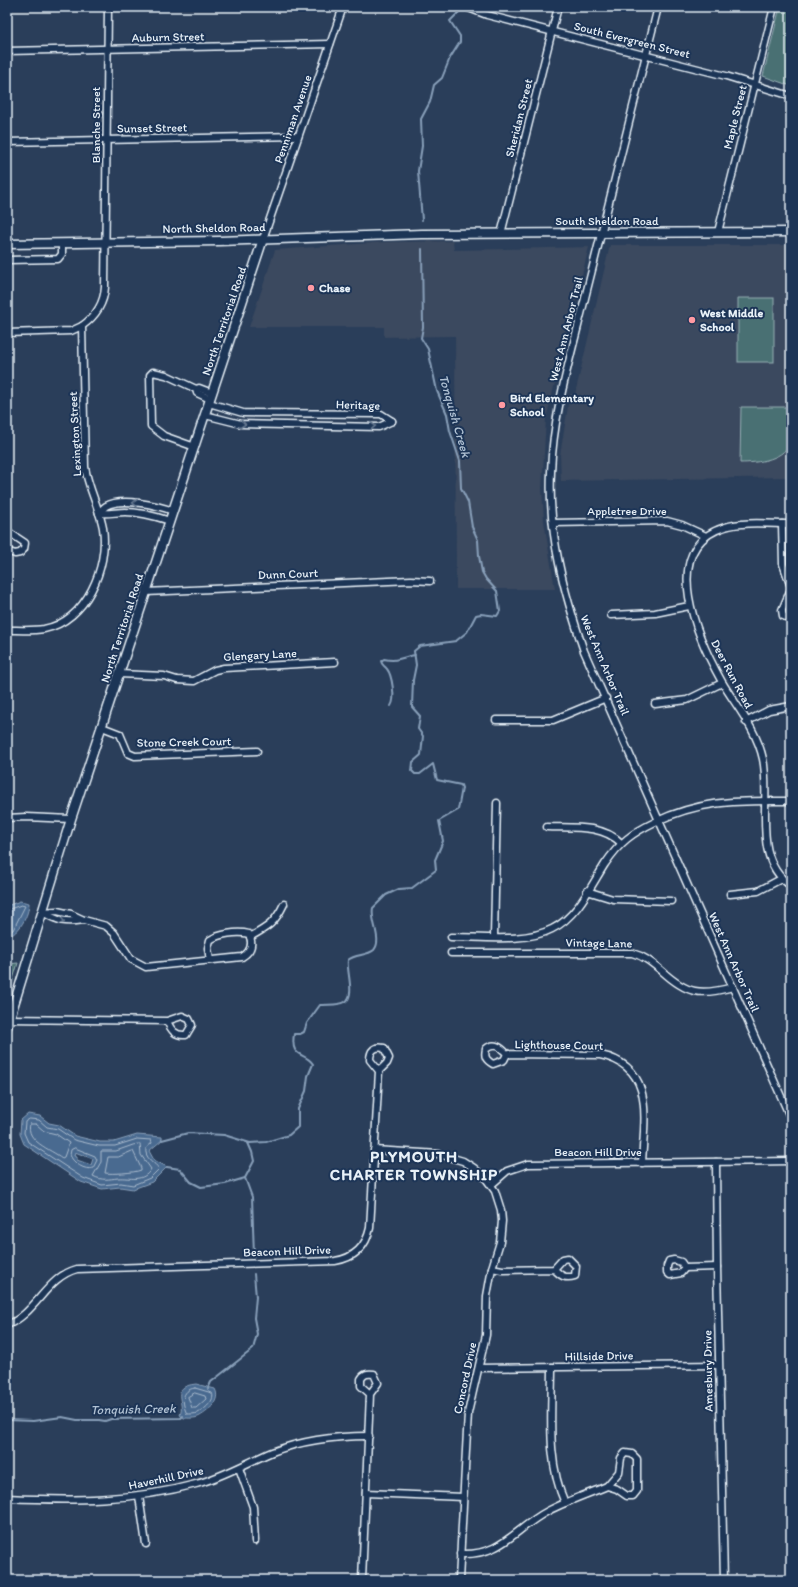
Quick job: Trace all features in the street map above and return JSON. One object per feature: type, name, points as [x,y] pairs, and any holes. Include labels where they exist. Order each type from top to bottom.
[{"type":"main road","name":"South Sheldon Road","points":[[422,234],[791,232]]},
{"type":"main road","name":"North Sheldon Road","points":[[7,244],[422,234]]},
{"type":"main road","name":"North Territorial Road","points":[[8,1023],[71,819],[263,239]]},
{"type":"street","name":"Blanche Street","points":[[106,242],[108,7]]},
{"type":"street","name":"Penniman Avenue","points":[[263,239],[343,7]]},
{"type":"street","name":"South Evergreen Street","points":[[466,7],[487,15],[755,85],[791,96]]},
{"type":"street","name":"Sheridan Street","points":[[501,234],[558,7]]},
{"type":"street","name":"West Ann Arbor Trail","points":[[658,7],[556,419],[550,474],[558,561],[568,601],[584,651],[791,1119]]},
{"type":"street","name":"Maple Street","points":[[718,232],[774,7]]},
{"type":"street","name":"Auburn Street","points":[[7,51],[330,44]]},
{"type":"street","name":"Sunset Street","points":[[7,142],[298,136]]},
{"type":"street","points":[[7,333],[65,332],[82,326],[95,314],[104,298],[106,242]]},
{"type":"street","points":[[7,260],[58,259],[62,254],[62,243]]},
{"type":"street","name":"Lexington Street","points":[[7,630],[44,628],[67,619],[84,604],[96,582],[103,548],[103,529],[88,482],[85,467],[82,326]]},
{"type":"street","name":"Heritage","points":[[195,446],[164,436],[151,426],[150,375],[153,372],[166,375],[196,389],[197,393],[242,413],[381,414],[392,421],[379,427],[259,425],[241,424],[205,415]]},
{"type":"street","points":[[259,414],[259,425]]},
{"type":"street","points":[[304,426],[305,414]]},
{"type":"street","points":[[99,513],[106,506],[133,502],[160,506],[173,511]]},
{"type":"street","points":[[99,513],[110,514],[143,512],[170,520]]},
{"type":"street","name":"Appletree Drive","points":[[554,523],[667,521],[682,524],[706,536]]},
{"type":"street","points":[[782,524],[783,564],[791,588],[782,610],[783,616],[791,619]]},
{"type":"street","points":[[706,536],[731,525],[791,524]]},
{"type":"street","points":[[7,531],[25,543],[24,549],[20,553],[15,554],[7,551]]},
{"type":"street","name":"Deer Run Road","points":[[706,536],[696,549],[689,564],[687,578],[689,606],[703,644],[722,683],[758,741],[763,758],[767,850],[773,866],[781,879]]},
{"type":"street","name":"Dunn Court","points":[[146,592],[396,581],[430,581]]},
{"type":"street","points":[[611,615],[655,614],[689,606]]},
{"type":"street","name":"Glengary Lane","points":[[119,674],[164,676],[177,680],[194,681],[214,670],[224,668],[335,662]]},
{"type":"street","points":[[655,704],[687,700],[722,683]]},
{"type":"street","points":[[496,720],[553,720],[606,698]]},
{"type":"street","points":[[746,722],[769,710],[791,706]]},
{"type":"street","name":"Stone Creek Court","points":[[102,727],[120,734],[128,753],[135,756],[257,751]]},
{"type":"street","points":[[451,937],[533,936],[553,929],[571,915],[616,849],[634,833],[659,820],[684,810],[706,804],[728,801],[791,800]]},
{"type":"street","points":[[494,937],[497,803]]},
{"type":"street","points":[[7,818],[26,817],[71,819]]},
{"type":"street","points":[[547,827],[598,831],[612,835],[621,844]]},
{"type":"street","points":[[730,894],[758,891],[781,879],[791,886]]},
{"type":"street","points":[[587,891],[613,899],[671,901]]},
{"type":"street","points":[[250,937],[270,926],[279,915],[284,904]]},
{"type":"street","points":[[42,912],[57,911],[70,914],[109,928],[131,959],[146,967],[242,957],[248,954],[251,946],[249,934],[243,932],[216,937],[210,940],[208,948],[210,960]]},
{"type":"street","points":[[42,912],[55,920],[67,923],[84,920]]},
{"type":"street","name":"Vintage Lane","points":[[451,953],[632,953],[643,956],[675,983],[691,991],[714,992],[733,987]]},
{"type":"street","points":[[8,1023],[167,1021]]},
{"type":"street","name":"Lighthouse Court","points":[[507,1054],[600,1055],[615,1059],[627,1067],[638,1082],[644,1099],[642,1163]]},
{"type":"street","name":"Beacon Hill Drive","points":[[7,1325],[27,1312],[58,1278],[77,1269],[335,1261],[348,1258],[363,1246],[370,1228],[379,1071]]},
{"type":"street","points":[[374,1150],[452,1157],[474,1168],[491,1185]]},
{"type":"street","name":"Beacon Hill Drive","points":[[491,1185],[507,1171],[528,1164],[791,1161]]},
{"type":"street","name":"Amesbury Drive","points":[[716,1162],[718,1365],[724,1580]]},
{"type":"street","name":"Concord Drive","points":[[459,1580],[468,1413],[486,1335],[487,1296],[492,1268],[500,1242],[502,1221],[498,1201],[491,1185]]},
{"type":"street","points":[[685,1268],[717,1267]]},
{"type":"street","points":[[492,1268],[502,1270],[554,1268]]},
{"type":"street","name":"Hillside Drive","points":[[479,1368],[718,1365]]},
{"type":"street","points":[[552,1367],[553,1460],[558,1483],[565,1503]]},
{"type":"street","points":[[362,1580],[370,1436],[370,1394]]},
{"type":"street","name":"Haverhill Drive","points":[[7,1498],[92,1500],[140,1496],[197,1484],[239,1468],[272,1452],[303,1443],[336,1437],[370,1436]]},
{"type":"street","points":[[460,1554],[478,1554],[492,1550],[535,1518],[565,1503],[607,1486],[619,1472],[621,1458],[625,1453],[632,1454],[637,1459],[637,1491],[634,1496],[627,1496],[617,1489],[607,1486]]},
{"type":"street","points":[[239,1468],[253,1507],[255,1541]]},
{"type":"street","points":[[366,1493],[463,1497]]},
{"type":"street","points":[[140,1496],[146,1544]]},
{"type":"shaded area","name":"Bird Elementary School","points":[[453,241],[454,250],[589,247],[546,419],[542,488],[544,521],[555,589],[456,589],[455,336],[384,337],[384,327],[249,327],[275,250],[384,242]]},
{"type":"shaded area","name":"West Middle School","points":[[610,245],[791,245],[791,477],[561,481],[560,455],[570,394],[575,394]]},
{"type":"green space","points":[[780,7],[791,7],[791,86],[763,76]]},
{"type":"green space","points":[[738,298],[774,298],[774,362],[738,362]]},
{"type":"green space","points":[[741,407],[791,407],[791,439],[784,452],[778,456],[763,461],[740,463]]},
{"type":"green space","points":[[18,963],[7,999],[7,964]]},
{"type":"water","points":[[20,901],[29,903],[29,908],[25,918],[16,932],[7,937],[7,906]]},
{"type":"water","points":[[28,1114],[40,1116],[49,1123],[59,1125],[75,1136],[100,1142],[114,1142],[137,1135],[162,1137],[162,1140],[149,1151],[154,1160],[167,1167],[152,1182],[133,1189],[120,1187],[102,1189],[81,1182],[24,1144],[20,1134],[21,1120]],"holes":[[[75,1152],[93,1159],[91,1165],[77,1160],[77,1157],[74,1156]]]},
{"type":"water","points":[[196,1384],[215,1389],[215,1401],[207,1411],[200,1416],[194,1418],[184,1418],[180,1415],[180,1392],[183,1388]]},
{"type":"waterway","name":"Tonquish Creek","points":[[422,220],[418,171],[422,146],[421,119],[430,102],[434,85],[442,78],[450,58],[460,42],[460,36],[450,21],[459,12]]},
{"type":"waterway","name":"Tonquish Creek","points":[[162,1140],[188,1133],[224,1135],[250,1143],[266,1142],[289,1135],[298,1127],[298,1109],[306,1091],[308,1076],[313,1064],[306,1057],[299,1054],[294,1048],[294,1034],[304,1032],[307,1023],[320,1005],[340,1004],[348,999],[350,994],[348,960],[371,952],[376,946],[377,936],[373,919],[373,908],[386,895],[399,889],[412,888],[436,870],[435,860],[443,841],[439,821],[458,810],[462,788],[461,785],[437,780],[433,764],[420,774],[415,774],[412,771],[413,762],[421,755],[423,736],[418,729],[420,716],[412,707],[413,680],[416,665],[414,651],[420,646],[456,641],[467,632],[476,615],[481,614],[497,616],[500,611],[497,591],[482,572],[478,540],[472,527],[468,502],[461,488],[460,461],[450,431],[447,414],[437,391],[428,349],[421,338],[423,327],[422,249]]},
{"type":"waterway","points":[[391,706],[393,698],[392,681],[389,672],[381,661],[384,659],[397,660],[415,655]]},
{"type":"waterway","name":"Tonquish Creek","points":[[248,1143],[254,1161],[245,1178],[252,1197],[254,1256]]},
{"type":"waterway","points":[[167,1167],[180,1169],[191,1182],[201,1187],[225,1184],[245,1178]]},
{"type":"waterway","name":"Tonquish Creek","points":[[208,1389],[211,1382],[253,1349],[257,1334],[254,1318],[256,1297],[254,1274]]},
{"type":"waterway","name":"Tonquish Creek","points":[[7,1420],[33,1421],[62,1417],[77,1420],[105,1421],[111,1419],[181,1418],[183,1416]]},
{"type":"place","name":"Chase","points":[[311,288]]},
{"type":"place","name":"West Middle School","points":[[692,320]]},
{"type":"place","name":"Bird Elementary School","points":[[502,405]]},
{"type":"district","name":"PLYMOUTH CHARTER TOWNSHIP","points":[[414,1165]]}]
